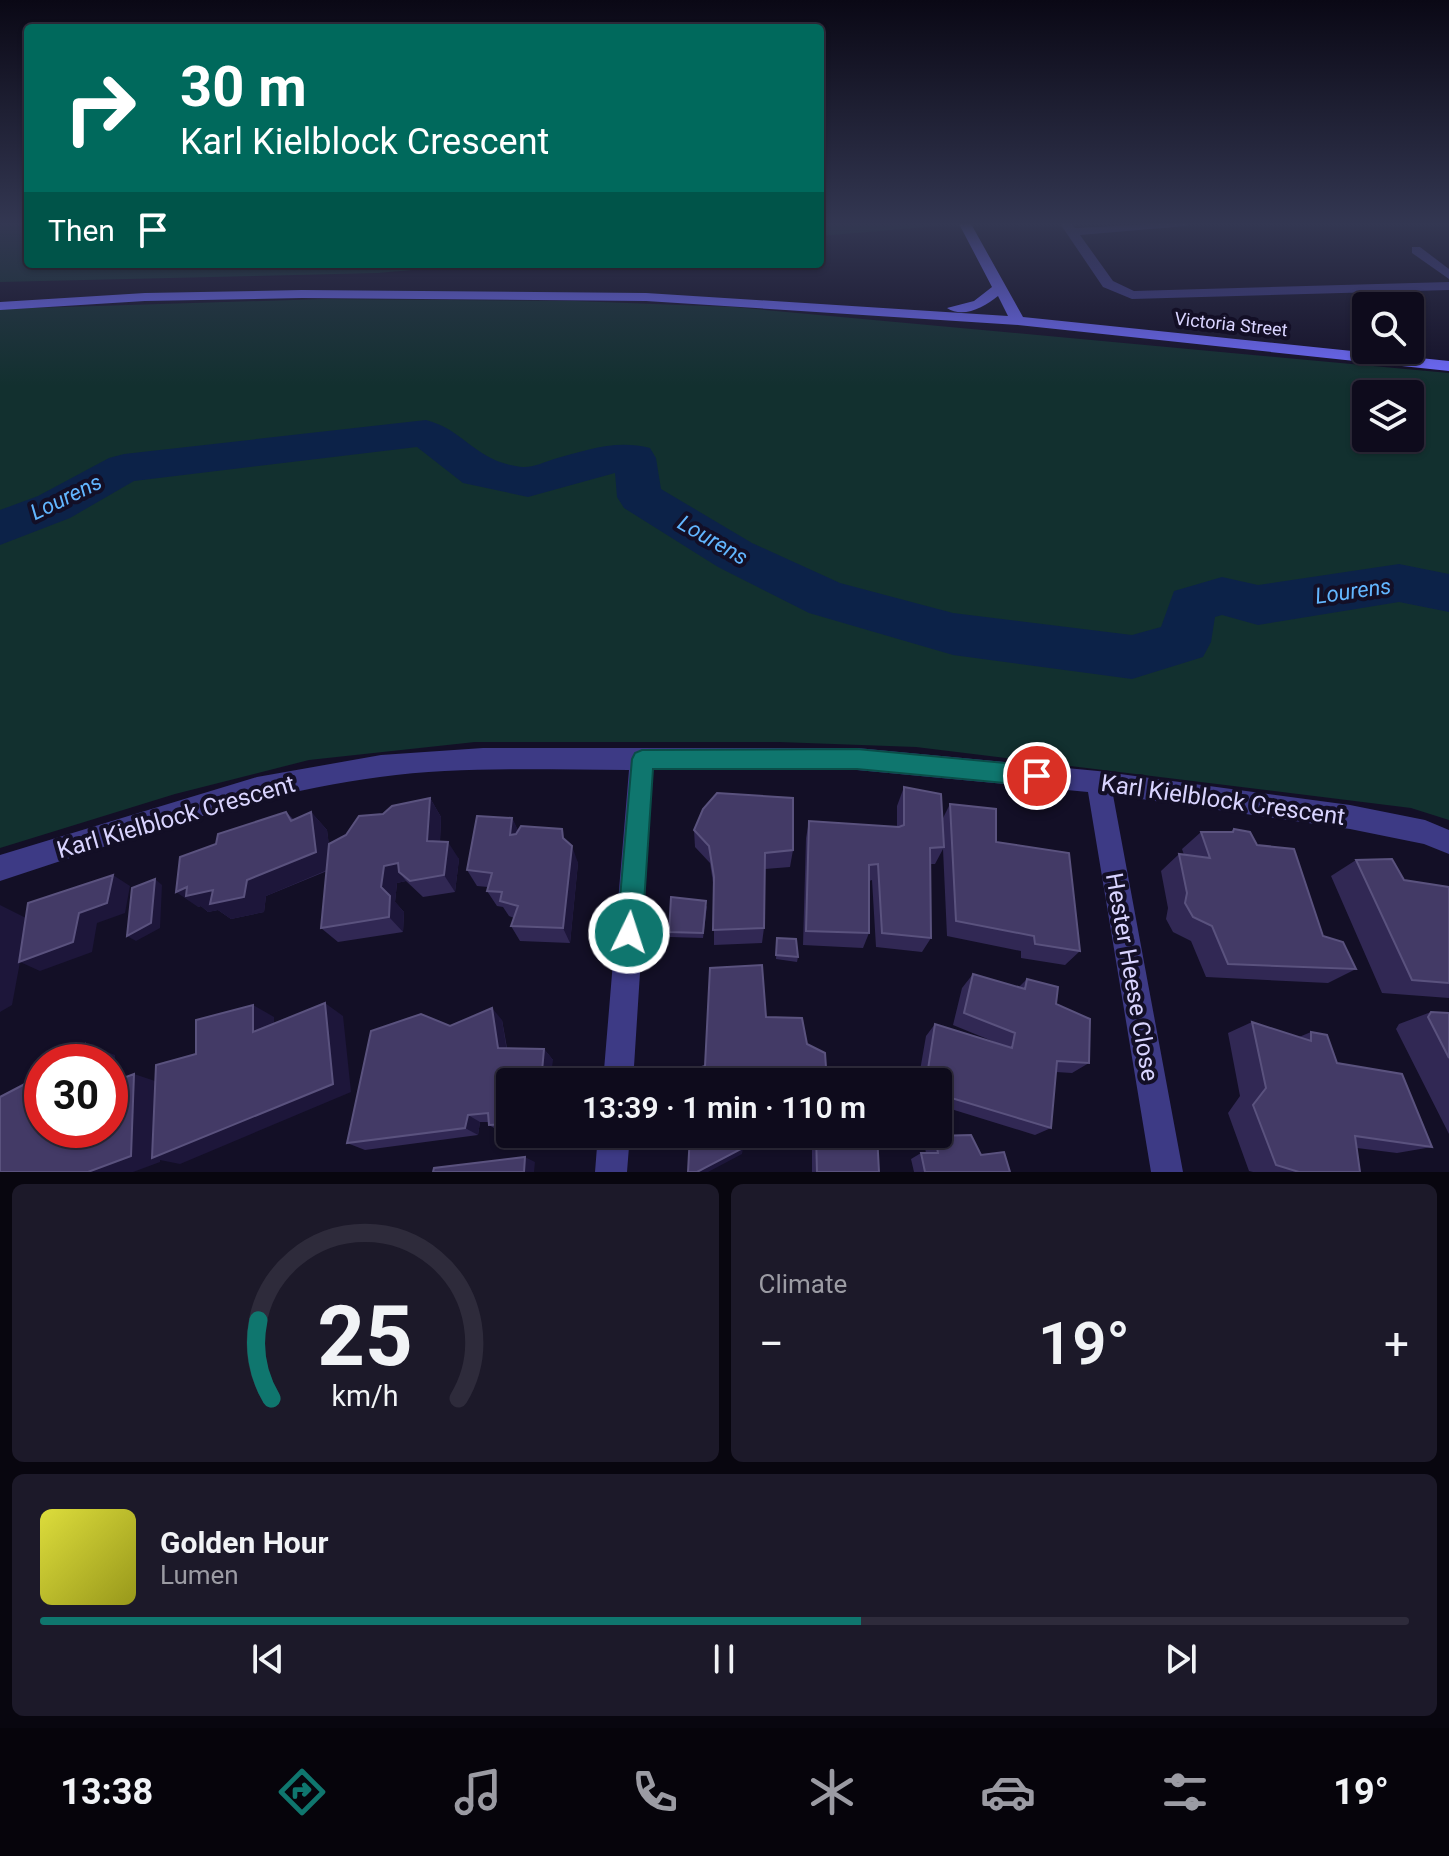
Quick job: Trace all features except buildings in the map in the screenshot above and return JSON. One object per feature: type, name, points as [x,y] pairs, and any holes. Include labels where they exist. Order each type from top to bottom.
[{"type":"main road","points":[[993,277],[1018,321]]},
{"type":"main road","points":[[834,308],[888,305],[963,307],[978,305],[999,288]]},
{"type":"main road","name":"Victoria Street","points":[[0,294],[145,297],[526,294],[646,297],[1018,321],[1449,366]]},
{"type":"main road","name":"Victoria Street","points":[[0,306],[145,297]]},
{"type":"street","points":[[1103,277],[1108,284],[1132,295],[1449,286]]},
{"type":"street","name":"Karl Kielblock Crescent","points":[[0,868],[257,788],[381,766],[483,759],[857,759],[1098,782],[1350,817],[1425,832],[1449,842]]},
{"type":"street","points":[[619,1068],[642,759]]},
{"type":"street","name":"Hester Heese Close","points":[[1098,782],[1167,1172]]},
{"type":"street","points":[[611,1172],[613,1148]]},
{"type":"green space","points":[[0,277],[222,277],[0,282]]},
{"type":"green space","points":[[324,299],[575,301],[733,307],[1449,373],[1449,820],[1411,808],[916,747],[779,742],[475,742],[309,760],[175,794],[0,848],[0,309]]},
{"type":"waterway","name":"Lourens","points":[[0,528],[54,507],[124,468],[426,433],[478,473],[528,482],[604,459],[635,458],[640,497],[735,555],[827,599],[953,634],[1132,657],[1184,642],[1192,605],[1222,596],[1258,605],[1399,583],[1449,593]]},
{"type":"route","points":[[629,933],[642,759],[857,759],[1037,776]]}]
